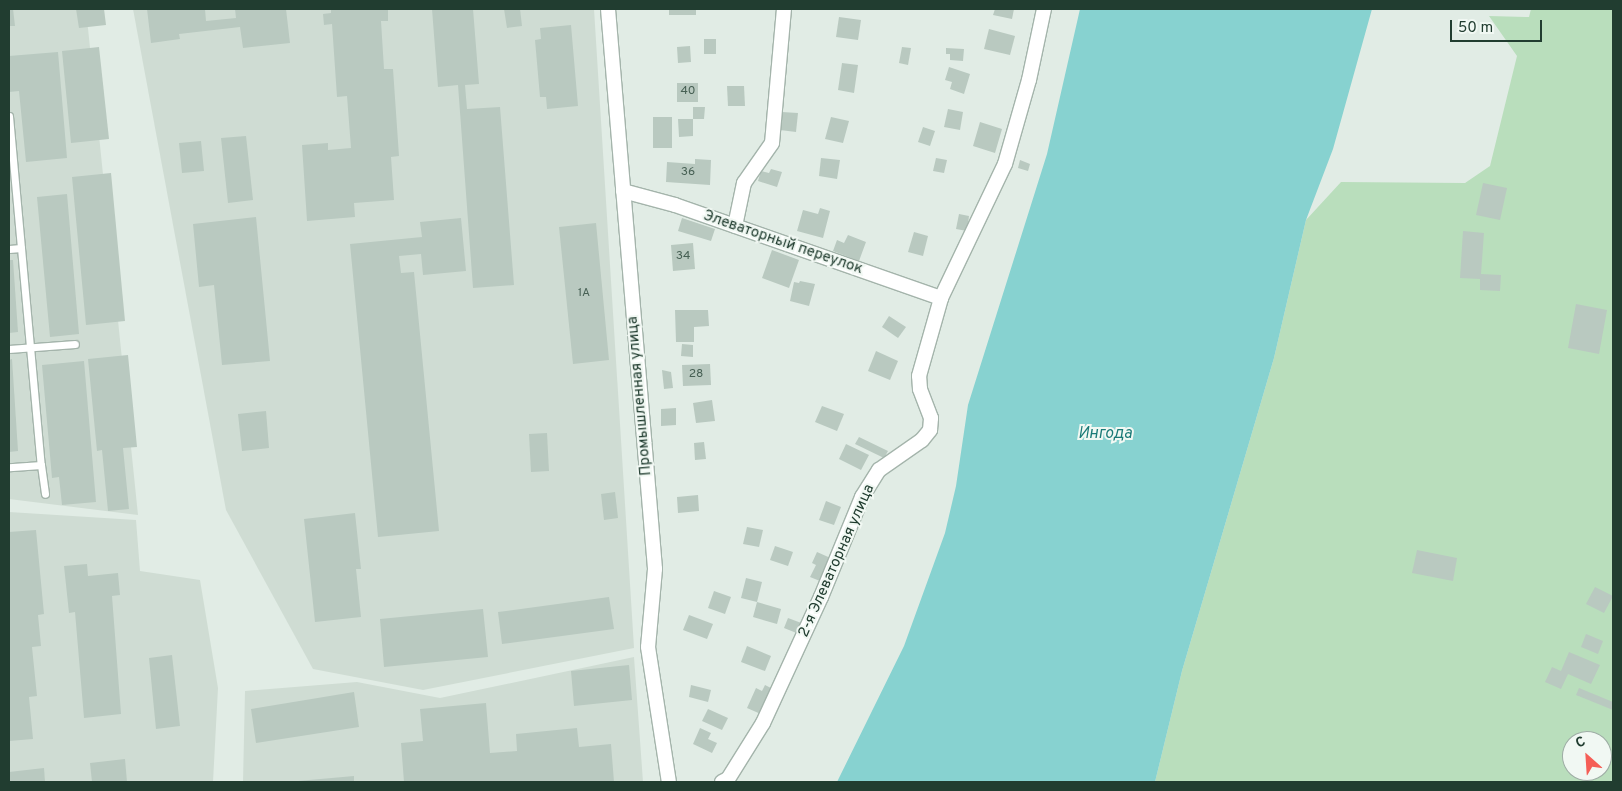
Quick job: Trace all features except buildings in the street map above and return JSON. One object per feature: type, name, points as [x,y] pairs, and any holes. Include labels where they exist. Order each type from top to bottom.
[{"type":"street","name":"Промышленная улица","points":[[608,9],[655,569],[648,647],[669,782]]},
{"type":"street","points":[[736,226],[744,182],[772,143],[784,9]]},
{"type":"street","name":"2-я Элеваторная улица","points":[[722,782],[728,779],[763,723],[821,597],[862,497],[879,470],[922,440],[930,430],[931,418],[920,389],[919,376],[941,298],[1005,164],[1029,80],[1044,9]]},
{"type":"street","name":"Элеваторный переулок","points":[[623,192],[675,205],[941,298]]},
{"type":"lane","points":[[9,116],[45,494]]},
{"type":"lane","points":[[9,249],[21,248]]},
{"type":"lane","points":[[9,350],[75,344]]},
{"type":"lane","points":[[9,467],[41,465]]},
{"type":"shaded area","points":[[9,9],[86,9],[138,515],[9,499]]},
{"type":"shaded area","points":[[133,9],[594,9],[634,648],[423,690],[313,669],[226,510]]},
{"type":"shaded area","points":[[9,512],[136,520],[140,571],[200,580],[218,688],[213,782],[9,782]]},
{"type":"shaded area","points":[[634,657],[643,782],[243,782],[245,691],[357,682],[440,698]]},
{"type":"green space","points":[[1531,9],[1613,9],[1613,782],[1155,782],[1182,671],[1274,358],[1306,220],[1341,182],[1465,183],[1490,166],[1517,56],[1489,16],[1529,17]]},
{"type":"water","name":"Ингода","points":[[1080,9],[1372,9],[1333,149],[1306,220],[1274,358],[1182,671],[1155,782],[837,782],[904,646],[945,533],[956,486],[968,405],[1047,154]]}]
